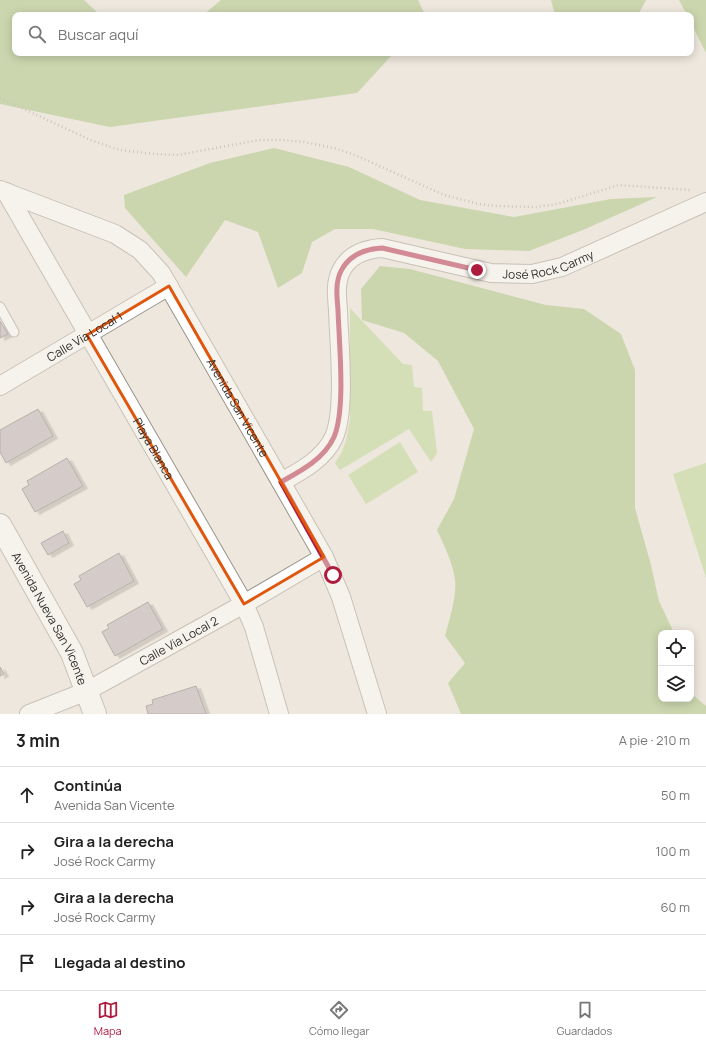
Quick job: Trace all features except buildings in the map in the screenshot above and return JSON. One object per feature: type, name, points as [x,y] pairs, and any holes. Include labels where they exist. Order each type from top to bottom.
[{"type":"street","name":"Avenida San Vicente","points":[[3,191],[104,229],[126,240],[152,262],[168,286],[324,557],[341,597],[377,714]]},
{"type":"street","name":"Playa Blanca","points":[[3,191],[244,604],[254,627],[279,714]]},
{"type":"street","name":"José Rock Carmy","points":[[281,482],[322,455],[333,439],[338,428],[340,405],[337,290],[341,271],[354,256],[371,249],[382,248],[491,273],[532,274],[562,267],[706,202]]},
{"type":"street","name":"Calle Via Local 1","points":[[0,386],[168,286]]},
{"type":"street","name":"Avenida Nueva San Vicente","points":[[0,525],[72,653],[95,714]]},
{"type":"street","name":"Calle Via Local 2","points":[[29,714],[87,691],[244,604],[324,557]]},
{"type":"lane","points":[[0,307],[14,332]]},
{"type":"path","points":[[0,98],[93,141],[120,150],[154,154],[178,154],[259,140],[304,142],[334,148],[356,155],[444,195],[478,204],[536,207],[557,204],[619,185],[692,190]]},
{"type":"highlighted area","points":[[169,286],[324,557],[244,604],[87,335]]},
{"type":"green space","points":[[0,0],[84,0],[97,12],[12,12],[12,56],[391,56],[357,93],[110,127],[0,104]]},
{"type":"green space","points":[[221,0],[418,0],[424,12],[207,12]]},
{"type":"green space","points":[[551,0],[646,0],[640,12],[554,12]]},
{"type":"green space","points":[[679,0],[706,0],[706,53],[694,29],[694,12],[685,12]]},
{"type":"green space","points":[[274,148],[349,167],[420,200],[514,217],[611,199],[657,197],[583,230],[529,251],[465,249],[373,229],[335,229],[312,242],[302,273],[278,288],[258,232],[225,220],[186,277],[125,208],[124,195],[210,163]]},
{"type":"green space","points":[[380,266],[410,269],[546,305],[584,309],[621,334],[635,370],[635,508],[651,565],[659,601],[673,630],[658,630],[658,702],[694,702],[694,696],[706,706],[706,714],[461,714],[448,683],[465,663],[445,636],[454,601],[455,580],[450,561],[437,530],[454,499],[474,429],[438,361],[404,333],[362,320],[361,289]]},
{"type":"green space","points":[[350,308],[403,364],[412,365],[414,387],[422,388],[423,411],[432,411],[437,453],[431,462],[409,429],[340,470],[335,463],[342,452],[346,441],[350,419]]},
{"type":"green space","points":[[400,442],[418,472],[366,504],[348,475]]},
{"type":"green space","points":[[706,463],[706,578],[673,474]]},
{"type":"route","points":[[333,575],[281,482],[322,455],[333,439],[338,428],[340,405],[337,290],[341,271],[354,256],[371,249],[382,248],[477,270]]}]
